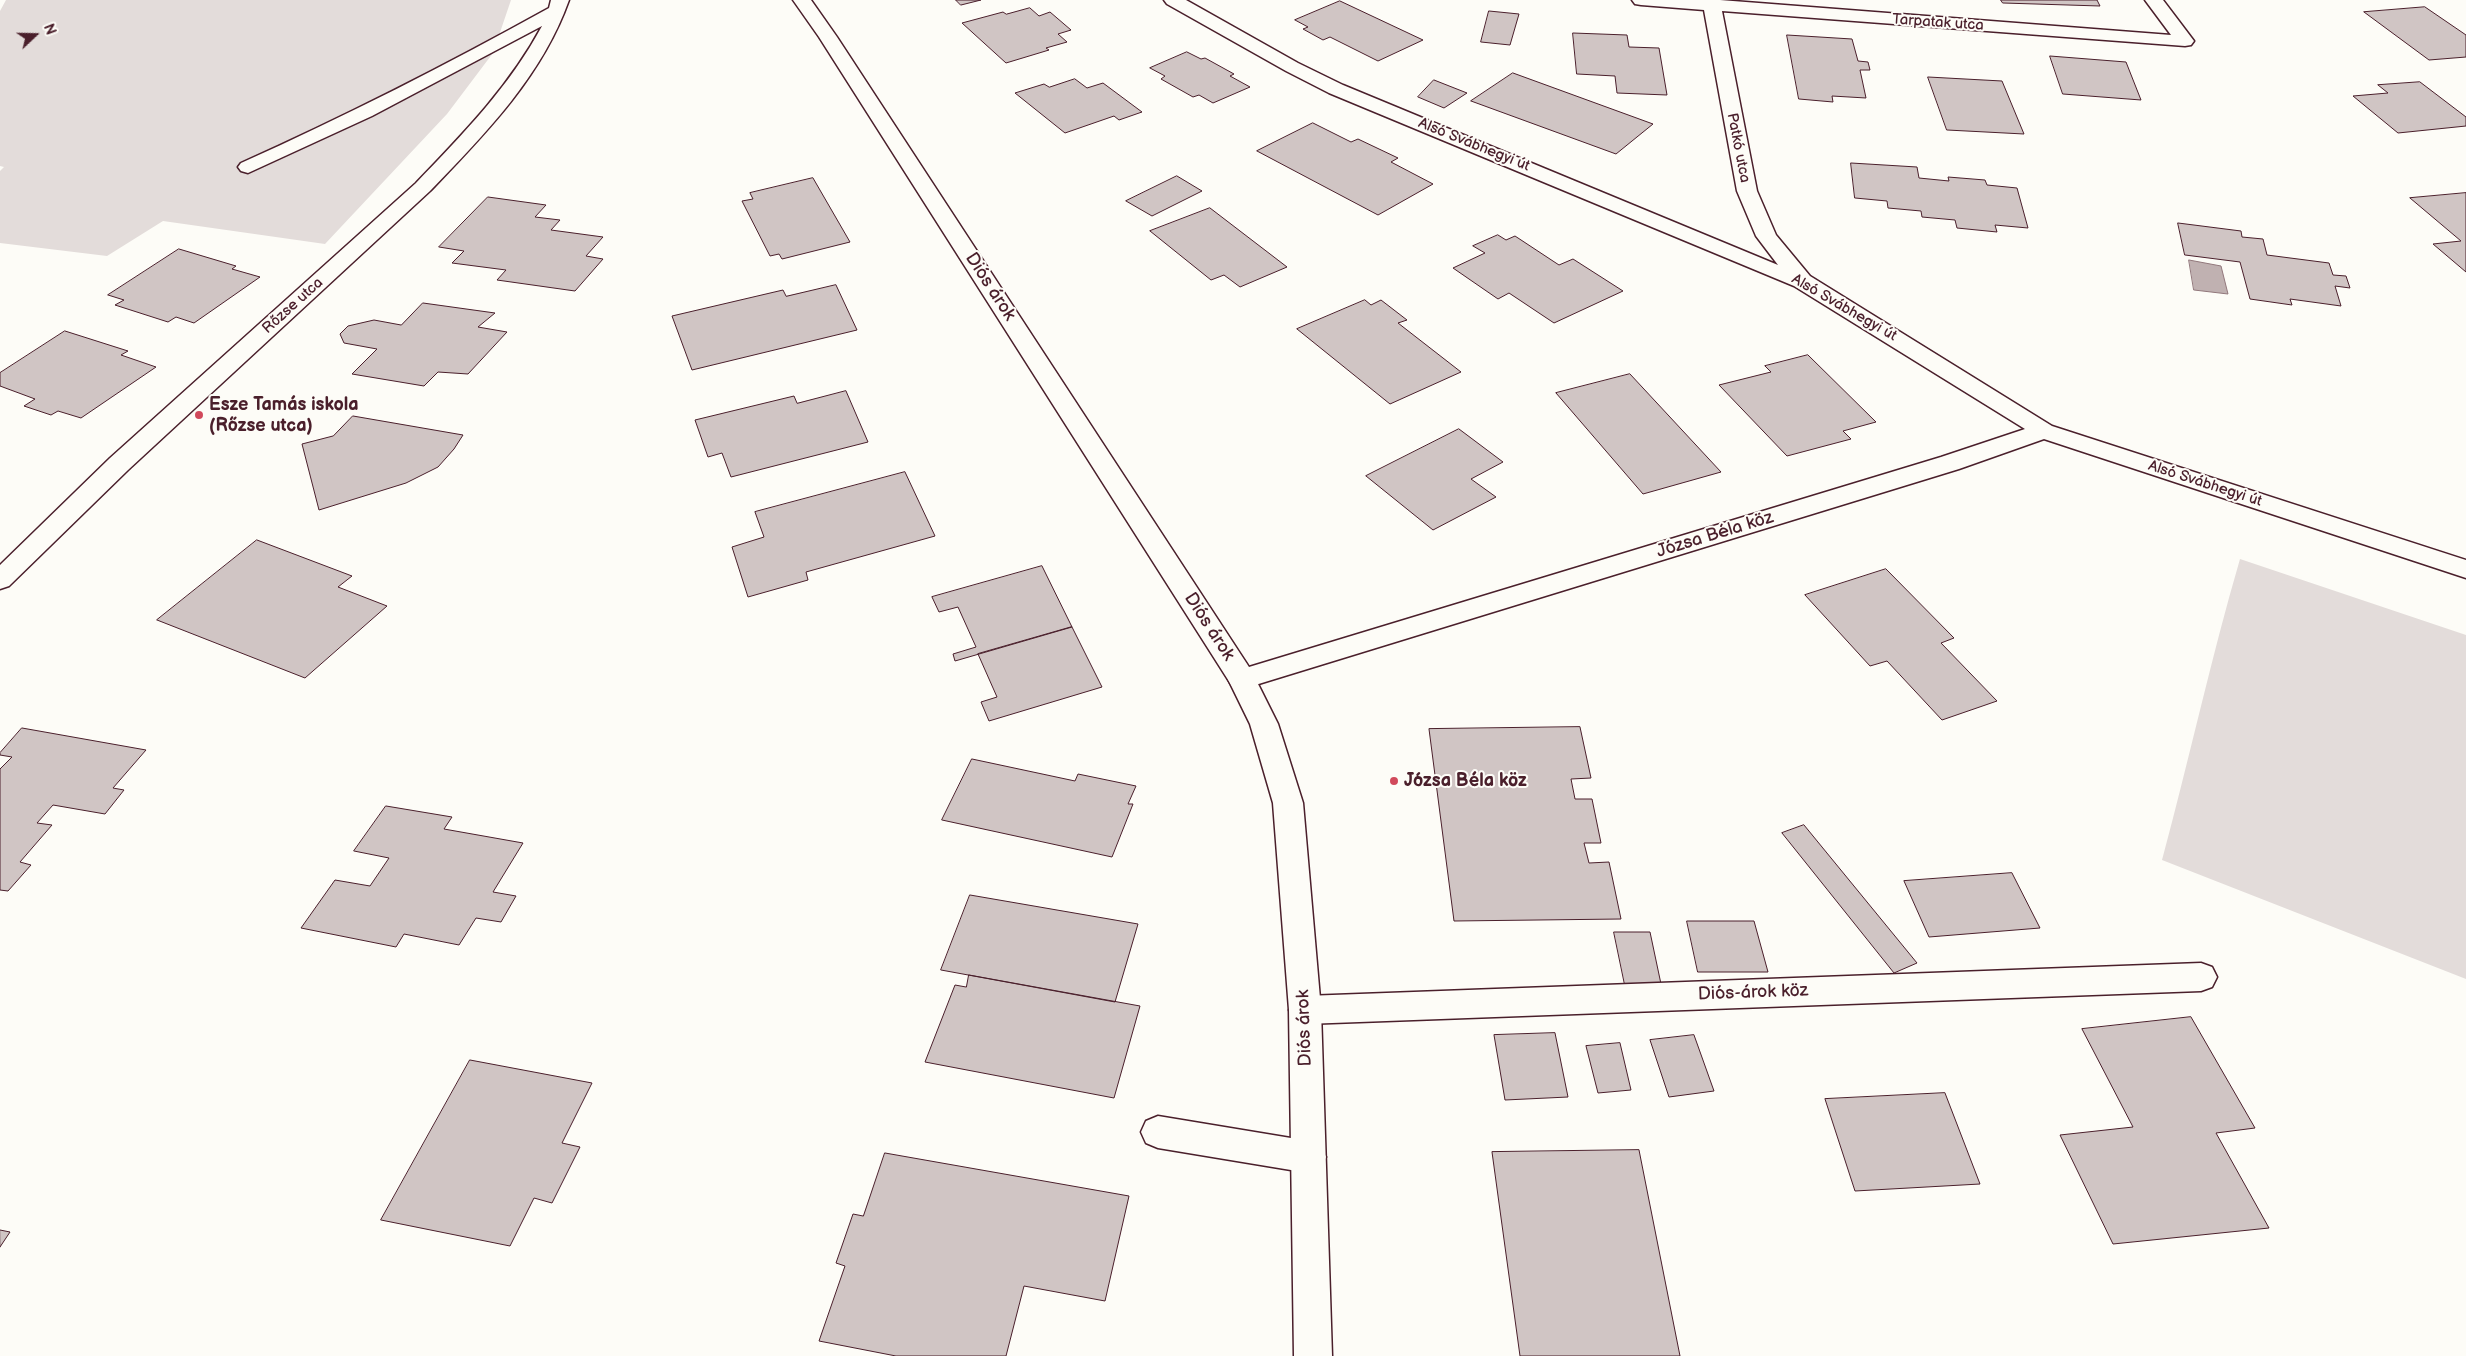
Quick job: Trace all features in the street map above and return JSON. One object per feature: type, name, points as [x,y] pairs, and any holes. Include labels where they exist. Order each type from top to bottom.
[{"type":"street","name":"Diós árok","points":[[802,0],[828,37],[1242,679],[1264,724],[1288,803],[1305,1010],[1313,1356]]},
{"type":"street","name":"Alsó Svábhegyi út","points":[[1173,0],[1292,67],[1336,89],[1802,281],[2044,431],[2466,569]]},
{"type":"street","name":"Tarpatak utca","points":[[1641,0],[1711,3],[2184,41],[2154,0]]},
{"type":"street","name":"Patkó utca","points":[[1711,3],[1747,191],[1766,236],[1802,281]]},
{"type":"street","name":"Rőzse utca","points":[[248,167],[320,136],[395,99],[559,5]]},
{"type":"street","name":"Rőzse utca","points":[[0,580],[119,464],[429,181],[462,147],[524,73],[539,52],[559,5]]},
{"type":"street","name":"Józsa Béla köz","points":[[1242,679],[1950,463],[2044,431]]},
{"type":"street","name":"Diós-árok köz","points":[[1305,1010],[2201,977]]},
{"type":"street","points":[[1158,1132],[1308,1157]]},
{"type":"shaded area","points":[[6,0],[511,0],[493,53],[447,114],[325,244],[163,221],[107,256],[0,243],[0,171],[4,167],[0,166],[0,11]]},
{"type":"shaded area","points":[[2189,260],[2221,266],[2228,294],[2194,290]]},
{"type":"shaded area","points":[[2240,559],[2466,635],[2466,979],[2162,860],[2219,634]]},
{"type":"building","points":[[956,0],[981,0],[961,5]]},
{"type":"building","points":[[2001,0],[2097,0],[2100,6],[2003,3]]},
{"type":"building","points":[[1340,1],[1423,40],[1378,61],[1330,37],[1323,40],[1303,29],[1308,27],[1295,20]]},
{"type":"building","points":[[2425,7],[2466,35],[2466,57],[2429,60],[2364,12]]},
{"type":"building","points":[[1030,8],[1039,16],[1050,12],[1071,30],[1058,34],[1067,42],[1046,48],[1049,50],[1006,63],[962,23],[1003,12],[1006,14]]},
{"type":"building","points":[[1489,11],[1519,14],[1510,45],[1481,42]]},
{"type":"building","points":[[1573,33],[1627,35],[1629,47],[1659,48],[1667,95],[1617,93],[1615,76],[1577,74]]},
{"type":"building","points":[[1787,35],[1852,39],[1858,61],[1868,62],[1870,70],[1860,70],[1866,98],[1832,96],[1833,102],[1799,99]]},
{"type":"building","points":[[1187,52],[1201,59],[1205,58],[1234,74],[1230,76],[1250,87],[1213,103],[1199,95],[1193,97],[1161,79],[1165,76],[1150,68]]},
{"type":"building","points":[[2050,56],[2126,62],[2141,100],[2063,94]]},
{"type":"building","points":[[1513,73],[1653,124],[1616,154],[1471,101]]},
{"type":"building","points":[[1928,77],[2002,81],[2024,134],[1947,130]]},
{"type":"building","points":[[1075,79],[1087,88],[1103,83],[1142,112],[1119,120],[1114,116],[1065,133],[1015,93],[1044,84],[1049,87]]},
{"type":"building","points":[[1434,80],[1467,93],[1444,108],[1418,97]]},
{"type":"building","points":[[2420,82],[2466,117],[2466,126],[2398,133],[2353,96],[2388,93],[2378,85]]},
{"type":"building","points":[[1313,123],[1351,142],[1358,139],[1398,158],[1391,162],[1433,184],[1378,215],[1257,151]]},
{"type":"building","points":[[1851,163],[1917,167],[1919,178],[1949,181],[1948,177],[1985,180],[1987,185],[2017,188],[2028,228],[1995,225],[1997,232],[1957,228],[1955,220],[1922,217],[1921,211],[1888,208],[1887,201],[1855,198]]},
{"type":"building","points":[[1177,176],[1202,191],[1152,216],[1126,201]]},
{"type":"building","points":[[813,178],[850,242],[782,259],[779,254],[770,256],[742,201],[753,199],[750,193]]},
{"type":"building","points":[[2466,193],[2466,272],[2433,244],[2461,241],[2410,198]]},
{"type":"building","points":[[488,197],[546,205],[535,217],[560,220],[551,230],[603,237],[586,256],[603,259],[575,291],[497,280],[506,270],[452,263],[464,251],[439,247]]},
{"type":"building","points":[[1210,208],[1287,267],[1240,287],[1224,275],[1211,280],[1150,231]]},
{"type":"building","points":[[2178,223],[2241,231],[2242,237],[2263,239],[2267,255],[2329,263],[2333,275],[2346,276],[2350,288],[2335,286],[2341,306],[2290,299],[2292,305],[2250,299],[2240,262],[2185,255]]},
{"type":"building","points":[[1498,235],[1506,240],[1515,236],[1559,265],[1573,259],[1623,291],[1554,323],[1509,293],[1498,299],[1453,268],[1485,253],[1473,246]]},
{"type":"building","points":[[179,249],[236,266],[232,269],[260,277],[194,323],[176,317],[168,322],[115,305],[124,300],[108,295]]},
{"type":"building","points":[[836,285],[857,330],[692,370],[672,316],[783,290],[786,296]]},
{"type":"building","points":[[1365,300],[1371,305],[1381,300],[1407,320],[1398,323],[1461,372],[1390,404],[1297,329]]},
{"type":"building","points":[[423,303],[495,313],[478,327],[507,332],[468,374],[438,372],[424,386],[352,374],[377,349],[344,343],[340,334],[348,326],[374,320],[401,325]]},
{"type":"building","points":[[65,331],[128,351],[121,355],[156,367],[81,418],[58,411],[51,415],[24,406],[35,399],[0,386],[0,373]]},
{"type":"building","points":[[1808,355],[1876,422],[1843,431],[1851,439],[1787,456],[1719,385],[1771,372],[1765,366]]},
{"type":"building","points":[[1630,374],[1721,472],[1643,494],[1556,393]]},
{"type":"building","points":[[846,391],[868,442],[731,477],[722,453],[708,457],[695,420],[794,396],[797,403]]},
{"type":"building","points":[[353,416],[463,435],[454,449],[438,467],[406,483],[319,510],[302,444],[333,436]]},
{"type":"building","points":[[1459,429],[1503,462],[1471,479],[1496,497],[1433,530],[1366,476]]},
{"type":"building","points":[[905,472],[935,536],[806,572],[808,580],[748,597],[732,547],[764,537],[755,512]]},
{"type":"building","points":[[257,540],[352,576],[338,587],[387,606],[305,678],[157,620]]},
{"type":"building","points":[[1042,566],[1072,627],[955,661],[953,654],[976,647],[958,607],[939,612],[932,597]]},
{"type":"building","points":[[1886,569],[1954,638],[1941,643],[1997,701],[1942,720],[1887,661],[1870,666],[1805,595]]},
{"type":"building","points":[[1072,627],[1102,687],[989,721],[981,702],[997,697],[978,654]]},
{"type":"building","points":[[1580,727],[1591,778],[1571,779],[1575,799],[1592,799],[1601,843],[1584,843],[1589,863],[1609,862],[1621,919],[1454,921],[1429,729]]},
{"type":"building","points":[[22,728],[146,750],[113,788],[124,790],[105,814],[53,805],[37,823],[52,825],[20,862],[31,865],[8,891],[0,890],[0,769],[12,757],[0,755],[0,753]]},
{"type":"building","points":[[972,759],[1075,781],[1078,774],[1136,786],[1128,804],[1133,804],[1112,857],[942,820]]},
{"type":"building","points":[[386,806],[452,817],[444,829],[523,843],[493,892],[516,896],[501,922],[476,918],[459,945],[404,934],[396,947],[301,928],[335,880],[370,886],[389,858],[354,851]]},
{"type":"building","points":[[1804,825],[1917,963],[1894,973],[1782,833]]},
{"type":"building","points":[[2012,873],[2040,928],[1929,937],[1904,881]]},
{"type":"building","points":[[970,895],[1138,924],[1115,1002],[941,970]]},
{"type":"building","points":[[1687,921],[1754,921],[1768,972],[1698,972]]},
{"type":"building","points":[[1614,932],[1650,932],[1661,984],[1625,985]]},
{"type":"building","points":[[969,975],[1140,1006],[1114,1098],[925,1062],[955,985],[966,987]]},
{"type":"building","points":[[2191,1017],[2255,1128],[2216,1133],[2269,1228],[2113,1244],[2060,1135],[2133,1127],[2082,1029]]},
{"type":"building","points":[[1555,1033],[1568,1097],[1505,1100],[1494,1035]]},
{"type":"building","points":[[1694,1035],[1714,1091],[1669,1097],[1650,1040]]},
{"type":"building","points":[[1620,1043],[1631,1090],[1598,1093],[1586,1046]]},
{"type":"building","points":[[470,1060],[592,1083],[562,1143],[580,1147],[552,1203],[534,1198],[510,1246],[381,1220]]},
{"type":"building","points":[[1945,1093],[1980,1184],[1855,1191],[1825,1099]]},
{"type":"building","points":[[1639,1150],[1680,1356],[1520,1356],[1492,1152]]},
{"type":"building","points":[[885,1153],[1129,1196],[1105,1301],[1024,1286],[1006,1356],[896,1356],[819,1341],[845,1266],[836,1263],[853,1214],[863,1216]]},
{"type":"building","points":[[0,1230],[10,1232],[0,1247]]},
{"type":"place","name":"Esze Tamás iskola (Rőzse utca)","points":[[199,415]]},
{"type":"place","name":"Józsa Béla köz","points":[[1394,781]]}]
